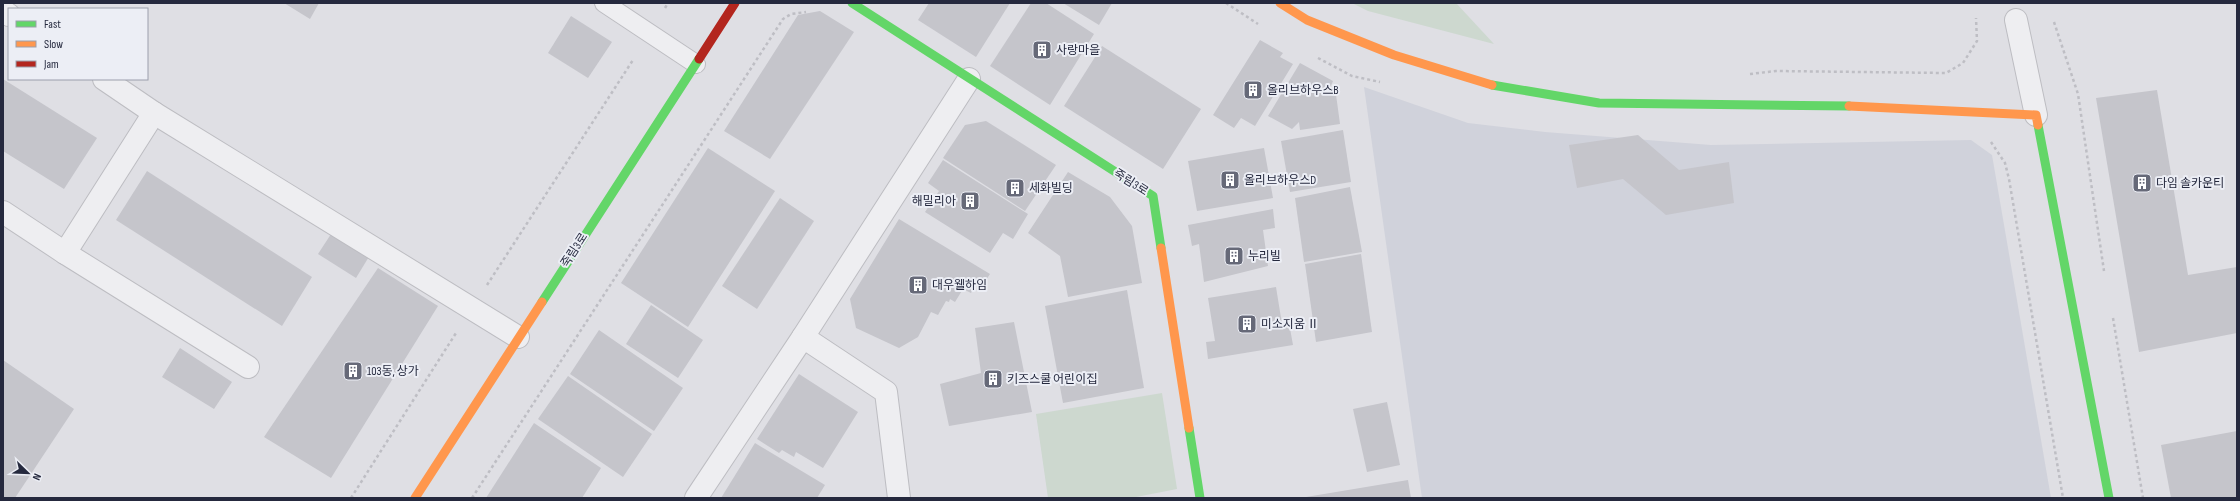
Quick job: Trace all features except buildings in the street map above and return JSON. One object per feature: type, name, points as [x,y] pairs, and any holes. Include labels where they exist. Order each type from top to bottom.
[{"type":"street","name":"죽림3로","points":[[415,498],[734,3]]},
{"type":"street","name":"죽림3로","points":[[852,3],[1153,196],[1200,498]]},
{"type":"street","points":[[1280,3],[1307,20],[1394,55],[1482,83],[1599,103],[1887,106],[2036,115]]},
{"type":"street","points":[[2016,20],[2036,115],[2109,498]]},
{"type":"street","points":[[696,498],[803,337],[969,79]]},
{"type":"street","points":[[106,80],[154,112],[518,337]]},
{"type":"street","points":[[65,254],[154,112]]},
{"type":"street","points":[[3,212],[65,254],[248,367]]},
{"type":"street","points":[[803,337],[886,392],[899,498]]},
{"type":"lane","points":[[604,3],[696,64]]},
{"type":"path","points":[[665,8],[668,3]]},
{"type":"path","points":[[472,498],[783,19],[792,14],[806,12]]},
{"type":"path","points":[[1747,74],[1776,71],[1946,73],[1963,63],[1977,41],[1976,18]]},
{"type":"path","points":[[2054,22],[2078,94],[2104,271]]},
{"type":"path","points":[[487,286],[634,60]]},
{"type":"path","points":[[1987,136],[2004,163],[2008,179],[2063,498]]},
{"type":"path","points":[[2113,318],[2143,498]]},
{"type":"path","points":[[350,498],[458,330]]},
{"type":"shaded area","points":[[1352,3],[1456,3],[1494,44],[1368,11]]},
{"type":"shaded area","points":[[1364,87],[1468,123],[1545,132],[1711,145],[1971,140],[1992,155],[2051,498],[1422,498]]},
{"type":"shaded area","points":[[1162,393],[1177,489],[1131,498],[1048,498],[1036,414]]},
{"type":"traffic: fast","points":[[852,3],[1153,196],[1161,248]]},
{"type":"traffic: fast","points":[[542,302],[699,59]]},
{"type":"traffic: fast","points":[[1492,85],[1599,103],[1849,106]]},
{"type":"traffic: fast","points":[[2038,125],[2109,498]]},
{"type":"traffic: fast","points":[[1189,428],[1200,498]]},
{"type":"traffic: slow","points":[[1280,3],[1307,20],[1394,55],[1492,85]]},
{"type":"traffic: slow","points":[[1849,106],[2036,115],[2038,125]]},
{"type":"traffic: slow","points":[[1161,248],[1189,428]]},
{"type":"traffic: slow","points":[[415,498],[542,302]]},
{"type":"traffic: jam","points":[[699,59],[735,3]]},
{"type":"place","name":"사랑마을","points":[[1042,50]]},
{"type":"place","name":"올리브하우스B","points":[[1253,90]]},
{"type":"place","name":"올리브하우스D","points":[[1230,180]]},
{"type":"place","name":"다임 솔카운티","points":[[2142,183]]},
{"type":"place","name":"세화빌딩","points":[[1015,188]]},
{"type":"place","name":"해밀리아","points":[[970,201]]},
{"type":"place","name":"누리빌","points":[[1234,256]]},
{"type":"place","name":"대우웰하임","points":[[918,285]]},
{"type":"place","name":"미소지움 Ⅱ","points":[[1247,324]]},
{"type":"place","name":"103동, 상가","points":[[353,371]]},
{"type":"place","name":"키즈스쿨 어린이집","points":[[993,379]]}]
